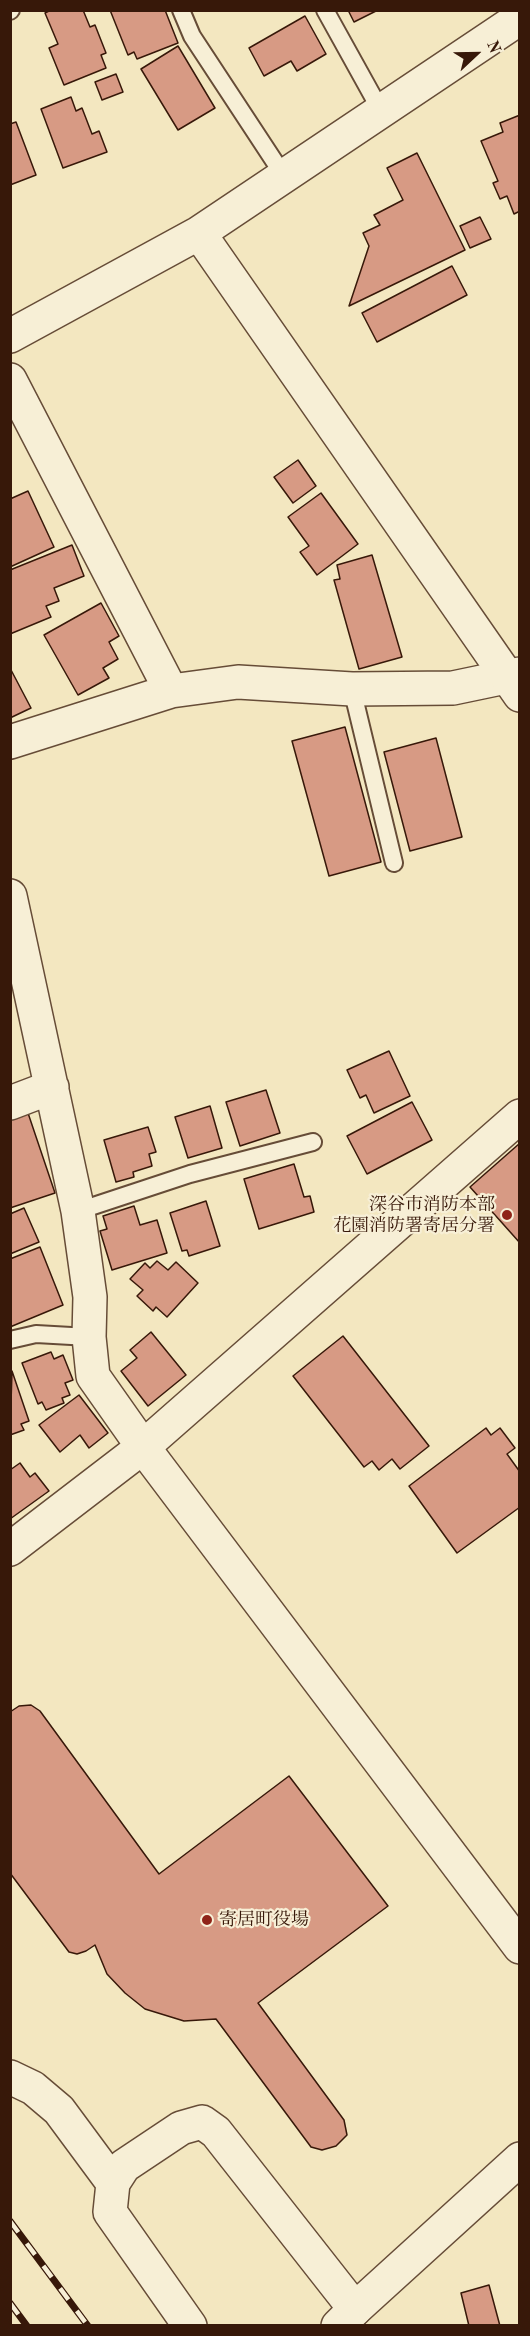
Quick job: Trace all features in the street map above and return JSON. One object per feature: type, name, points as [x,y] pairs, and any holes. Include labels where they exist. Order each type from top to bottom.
[{"type":"street","points":[[10,336],[199,234],[519,18]]},
{"type":"street","points":[[10,742],[171,691],[238,682],[352,689],[453,688],[515,682],[199,234]]},
{"type":"street","points":[[10,380],[171,691]]},
{"type":"street","points":[[10,896],[78,1211],[90,1297],[89,1337],[93,1376],[143,1447],[519,1947]]},
{"type":"street","points":[[10,1102],[52,1087]]},
{"type":"street","points":[[10,1549],[143,1447],[519,1116]]},
{"type":"street","points":[[10,2077],[33,2088],[58,2110],[113,2183]]},
{"type":"street","points":[[190,2325],[111,2212],[113,2183],[124,2166],[181,2128],[202,2122],[216,2132],[346,2317],[519,2159]]},
{"type":"lane","points":[[181,10],[192,36],[284,176]]},
{"type":"lane","points":[[326,10],[381,111]]},
{"type":"lane","points":[[352,689],[394,863]]},
{"type":"lane","points":[[78,1211],[190,1174],[313,1142]]},
{"type":"lane","points":[[10,1340],[36,1334],[89,1337]]},
{"type":"building","points":[[51,10],[83,10],[90,27],[95,25],[106,53],[101,55],[106,68],[64,85],[49,48],[58,44],[45,13]]},
{"type":"building","points":[[110,10],[165,10],[178,43],[137,59],[134,52],[128,55]]},
{"type":"building","points":[[348,10],[378,10],[354,22]]},
{"type":"building","points":[[305,16],[326,54],[297,71],[291,61],[264,76],[249,48]]},
{"type":"building","points":[[178,46],[215,108],[178,130],[141,69]]},
{"type":"building","points":[[116,74],[123,92],[102,100],[95,82]]},
{"type":"building","points":[[71,97],[76,111],[82,108],[92,134],[99,131],[107,152],[63,168],[41,109]]},
{"type":"building","points":[[520,115],[520,211],[514,214],[507,196],[500,199],[493,183],[498,181],[481,141],[503,132],[500,123]]},
{"type":"building","points":[[16,122],[36,175],[10,185],[10,124]]},
{"type":"building","points":[[417,153],[465,250],[349,306],[369,246],[363,233],[380,225],[374,215],[403,200],[387,168]]},
{"type":"building","points":[[480,217],[491,239],[470,248],[460,226]]},
{"type":"building","points":[[452,266],[467,295],[377,342],[362,313]]},
{"type":"building","points":[[298,460],[316,486],[293,503],[274,477]]},
{"type":"building","points":[[28,491],[54,547],[10,567],[10,499]]},
{"type":"building","points":[[321,493],[358,544],[317,575],[300,552],[309,546],[288,517]]},
{"type":"building","points":[[72,545],[84,576],[54,588],[59,601],[46,606],[51,617],[10,634],[10,570]]},
{"type":"building","points":[[372,555],[402,657],[359,669],[334,580],[340,579],[337,565]]},
{"type":"building","points":[[101,603],[119,636],[109,642],[118,659],[103,668],[109,678],[78,695],[44,635]]},
{"type":"building","points":[[10,668],[31,708],[10,718]]},
{"type":"building","points":[[345,727],[381,862],[329,876],[292,741]]},
{"type":"building","points":[[436,738],[462,837],[410,851],[384,752]]},
{"type":"building","points":[[389,1051],[410,1096],[374,1113],[366,1095],[360,1098],[347,1070]]},
{"type":"building","points":[[266,1090],[280,1133],[240,1146],[226,1102]]},
{"type":"building","points":[[412,1102],[432,1140],[367,1174],[347,1136]]},
{"type":"building","points":[[210,1106],[222,1148],[188,1158],[175,1117]]},
{"type":"building","points":[[28,1113],[55,1193],[10,1208],[10,1119]]},
{"type":"building","points":[[148,1127],[156,1152],[149,1154],[152,1166],[133,1172],[134,1177],[116,1182],[104,1140]]},
{"type":"building","name":"深谷市消防本部 花園消防署寄居分署","points":[[520,1143],[520,1243],[470,1187]]},
{"type":"building","points":[[294,1164],[304,1197],[310,1196],[314,1212],[259,1229],[244,1179]]},
{"type":"building","points":[[206,1201],[220,1246],[189,1256],[187,1250],[182,1251],[170,1213]]},
{"type":"building","points":[[134,1206],[140,1225],[157,1220],[167,1253],[112,1270],[100,1231],[107,1229],[103,1216]]},
{"type":"building","points":[[24,1208],[39,1242],[10,1254],[10,1214]]},
{"type":"building","points":[[40,1247],[63,1305],[10,1327],[10,1259]]},
{"type":"building","points":[[157,1261],[168,1270],[176,1262],[198,1283],[167,1317],[156,1307],[153,1311],[137,1296],[143,1290],[130,1279],[145,1263],[150,1268]]},
{"type":"building","points":[[151,1332],[186,1375],[148,1406],[121,1371],[137,1358],[130,1350]]},
{"type":"building","points":[[343,1336],[429,1446],[400,1469],[392,1459],[379,1470],[372,1461],[364,1467],[293,1376]]},
{"type":"building","points":[[51,1352],[54,1359],[63,1355],[73,1380],[65,1383],[70,1395],[62,1398],[64,1403],[46,1410],[42,1402],[38,1404],[22,1363]]},
{"type":"building","points":[[12,1371],[29,1421],[21,1424],[24,1430],[10,1435]]},
{"type":"building","points":[[79,1395],[108,1433],[89,1448],[80,1435],[60,1452],[39,1425]]},
{"type":"building","points":[[486,1428],[491,1435],[500,1428],[515,1448],[507,1454],[520,1472],[520,1507],[457,1553],[409,1486]]},
{"type":"building","points":[[20,1463],[30,1477],[35,1473],[49,1491],[10,1519],[10,1470]]},
{"type":"building","name":"寄居町役場","points":[[31,1705],[40,1711],[159,1874],[289,1776],[388,1906],[258,2003],[344,2120],[347,2135],[336,2146],[322,2150],[311,2147],[216,2019],[184,2021],[145,2009],[107,1974],[95,1945],[77,1954],[69,1952],[10,1873],[10,1712],[19,1706]]},
{"type":"building","points":[[489,2285],[500,2326],[469,2326],[461,2293]]},
{"type":"railway","points":[[10,2221],[88,2326]]},
{"type":"railway","points":[[10,2303],[27,2326]]},
{"type":"place","name":"深谷市消防本部 花園消防署寄居分署","points":[[507,1215]]},
{"type":"place","name":"寄居町役場","points":[[207,1920]]}]
